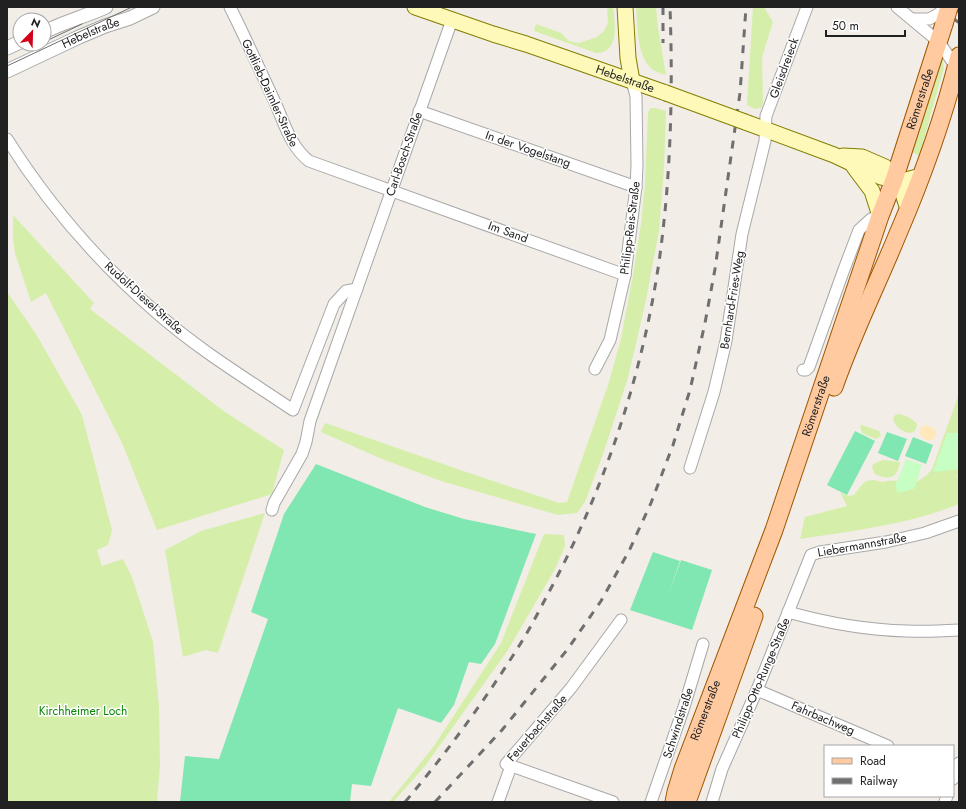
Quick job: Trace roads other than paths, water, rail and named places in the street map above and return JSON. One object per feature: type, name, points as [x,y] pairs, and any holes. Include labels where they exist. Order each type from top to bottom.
[{"type":"main road","name":"Hebelstraße","points":[[415,7],[666,93],[834,155],[880,177],[894,180],[906,180],[921,176]]},
{"type":"main road","points":[[625,7],[628,58],[632,81]]},
{"type":"main road","name":"Römerstraße","points":[[674,802],[684,769],[774,530],[880,216],[894,180],[939,42],[944,13]]},
{"type":"main road","name":"Römerstraße","points":[[687,802],[789,518],[837,379],[860,320],[921,176],[958,61]]},
{"type":"main road","name":"Hebelstraße","points":[[834,155],[862,158],[886,167],[902,191],[908,209]]},
{"type":"main road","points":[[852,164],[872,191],[880,216]]},
{"type":"street","name":"Hebelstraße","points":[[52,28],[84,17],[106,7]]},
{"type":"street","name":"Hebelstraße","points":[[7,71],[79,37],[130,18],[153,7]]},
{"type":"street","name":"Gottlieb-Daimler-Straße","points":[[230,7],[296,149],[309,161],[392,190]]},
{"type":"street","name":"Gleisdreieck","points":[[766,130],[767,114],[807,7]]},
{"type":"street","points":[[897,7],[939,42],[958,61]]},
{"type":"street","points":[[912,19],[929,19],[944,13]]},
{"type":"street","name":"Carl-Bosch-Straße","points":[[272,510],[274,503],[302,454],[310,421],[452,20]]},
{"type":"street","name":"Philipp-Reis-Straße","points":[[595,369],[610,340],[625,275],[636,187],[637,165],[636,96],[632,81]]},
{"type":"street","name":"In der Vogelstang","points":[[419,111],[636,187]]},
{"type":"street","name":"Bernhard-Fries-Weg","points":[[690,468],[719,373],[726,341],[742,234],[766,130]]},
{"type":"street","name":"Rudolf-Diesel-Straße","points":[[7,139],[58,211],[120,280],[157,314],[193,342],[293,410],[334,304],[346,291],[357,289]]},
{"type":"street","name":"Im Sand","points":[[392,190],[625,275]]},
{"type":"street","points":[[803,370],[806,370],[809,367],[859,230],[871,219],[880,216]]},
{"type":"street","name":"Liebermannstraße","points":[[811,555],[820,552],[886,542],[925,533],[959,521]]},
{"type":"street","name":"Philipp-Otto-Runge-Straße","points":[[712,802],[722,769],[757,690],[811,555]]},
{"type":"street","points":[[788,612],[827,622],[873,629],[907,631],[959,630]]},
{"type":"street","name":"Feuerbachstraße","points":[[613,802],[506,764],[572,688],[621,620]]},
{"type":"street","name":"Schwindstraße","points":[[651,802],[684,707],[703,644]]},
{"type":"street","name":"Fahrbachweg","points":[[757,690],[886,745]]},
{"type":"street","points":[[954,776],[959,763]]},
{"type":"street","points":[[498,802],[511,766]]},
{"type":"tram line","points":[[7,66],[132,7]]},
{"type":"tram line","points":[[52,38],[82,24]]},
{"type":"railway","points":[[663,7],[663,43]]},
{"type":"railway","points":[[405,802],[468,722],[527,632],[569,553],[587,514],[618,432],[631,390],[652,305],[663,230],[669,166],[671,103],[670,7]]},
{"type":"railway","points":[[435,802],[502,730],[567,650],[601,601],[629,551],[651,503],[673,445],[690,390],[705,323],[715,269],[740,93],[746,7]]},
{"type":"railway","points":[[940,7],[959,23]]},
{"type":"railway","points":[[953,7],[959,12]]},
{"type":"park label","name":"Kirchheimer Loch","points":[[83,711]]}]
